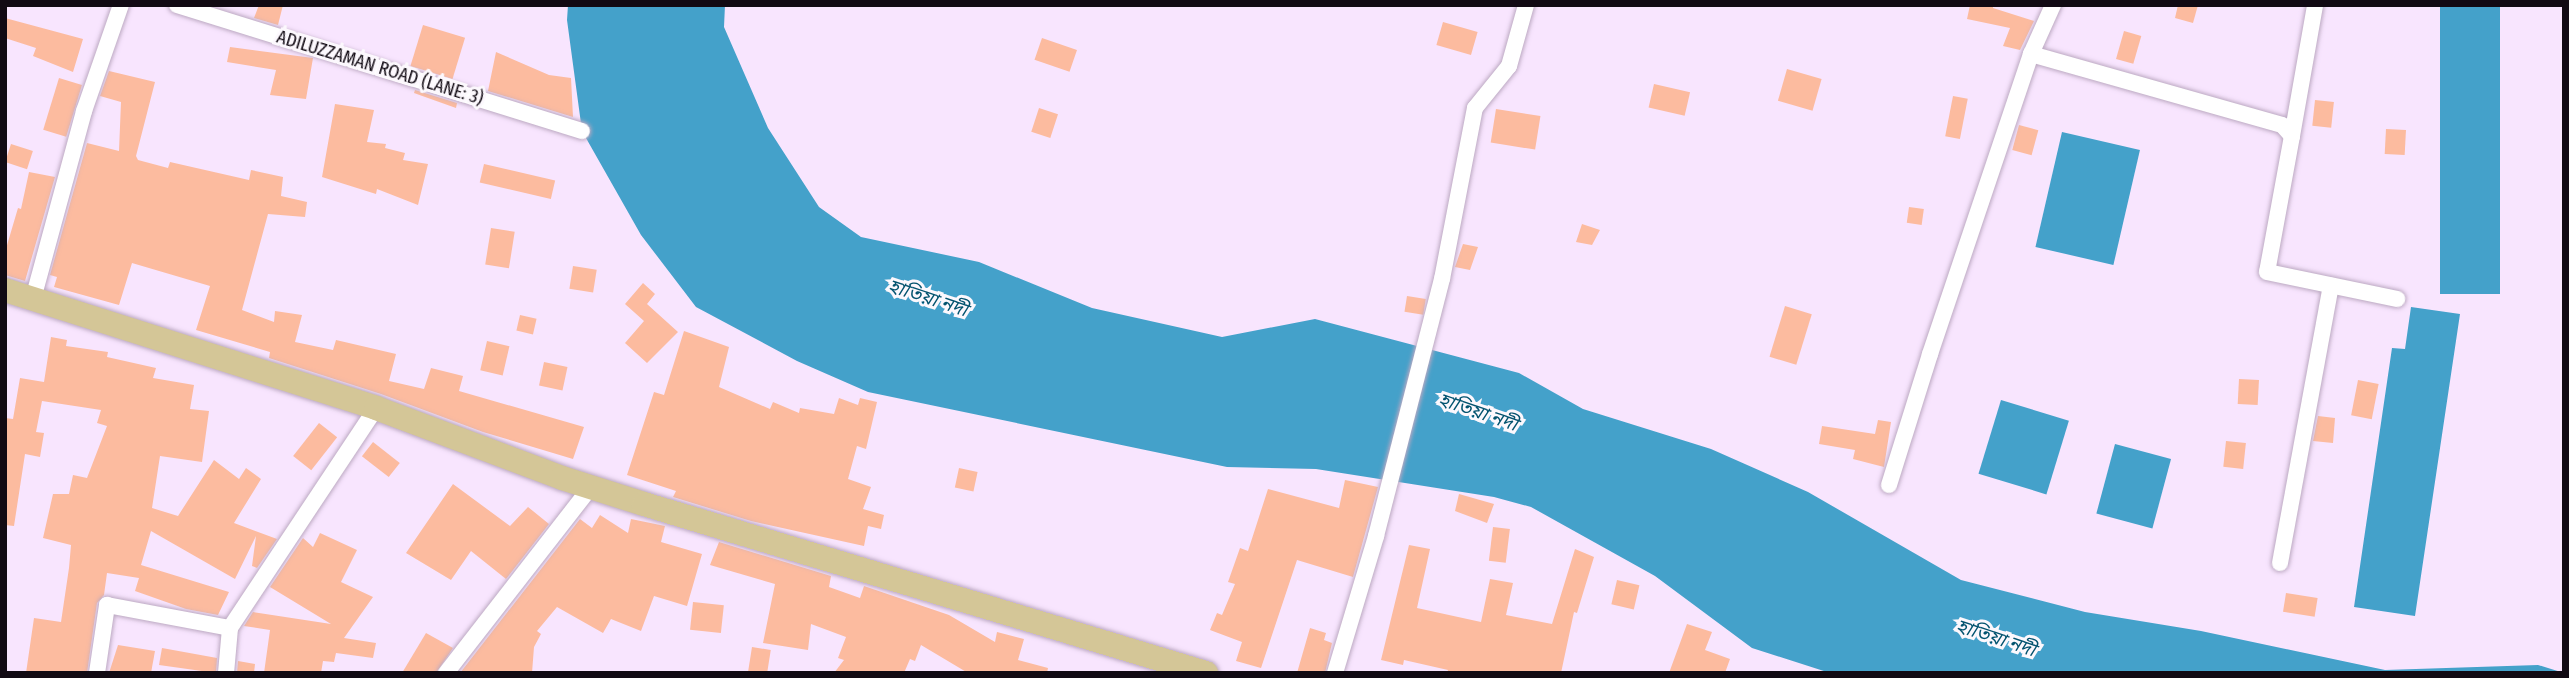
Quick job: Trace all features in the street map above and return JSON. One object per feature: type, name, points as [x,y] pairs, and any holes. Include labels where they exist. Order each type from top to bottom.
[{"type":"main road","points":[[5,290],[376,408],[592,487],[1197,671]]},
{"type":"street","points":[[33,299],[84,111],[121,5]]},
{"type":"street","name":"ADILUZZAMAN ROAD (LANE: 3)","points":[[177,5],[582,131]]},
{"type":"street","points":[[1335,673],[1376,536],[1442,279],[1475,108],[1508,66],[1527,5]]},
{"type":"street","points":[[1889,485],[2031,54],[2053,5]]},
{"type":"street","points":[[2315,5],[2267,272],[2397,299]]},
{"type":"street","points":[[2031,54],[2282,125],[2292,136]]},
{"type":"street","points":[[2280,563],[2331,286]]},
{"type":"street","points":[[226,673],[230,628],[376,408]]},
{"type":"street","points":[[446,673],[592,487]]},
{"type":"street","points":[[97,673],[107,605],[230,628]]},
{"type":"water","name":"হাতিয়া নদী","points":[[568,5],[725,5],[724,27],[768,128],[819,207],[861,237],[979,262],[1092,308],[1222,337],[1315,319],[1519,373],[1583,409],[1711,449],[1808,492],[1961,580],[2085,612],[2201,631],[2385,670],[2538,665],[2564,673],[1830,673],[1752,648],[1655,576],[1531,507],[1494,497],[1316,469],[1227,467],[868,392],[797,361],[696,307],[641,235],[582,131],[567,20]]},
{"type":"water","points":[[2440,5],[2500,5],[2500,294],[2440,294]]},
{"type":"water","points":[[2062,132],[2140,150],[2113,265],[2035,247]]},
{"type":"water","points":[[2411,307],[2460,314],[2415,616],[2354,607],[2392,348],[2405,349]]},
{"type":"water","points":[[2001,400],[2069,421],[2046,494],[1978,474]]},
{"type":"water","points":[[2115,444],[2171,459],[2152,529],[2096,514]]},
{"type":"building","points":[[259,5],[283,5],[278,25],[254,18]]},
{"type":"building","points":[[1970,5],[1993,5],[1993,8],[2034,21],[2020,50],[2003,46],[2010,28],[1967,19]]},
{"type":"building","points":[[2178,5],[2198,5],[2193,23],[2175,18]]},
{"type":"building","points":[[5,18],[83,39],[73,72],[33,56],[36,48],[5,38]]},
{"type":"building","points":[[1443,22],[1478,32],[1471,55],[1436,45]]},
{"type":"building","points":[[423,25],[465,38],[453,79],[410,66]]},
{"type":"building","points":[[2124,31],[2141,36],[2133,64],[2116,59]]},
{"type":"building","points":[[1042,38],[1077,50],[1069,72],[1035,60]]},
{"type":"building","points":[[230,47],[313,58],[306,99],[270,95],[276,70],[227,62]]},
{"type":"building","points":[[496,52],[549,75],[571,78],[573,117],[488,91]]},
{"type":"building","points":[[1787,69],[1822,79],[1813,111],[1778,101]]},
{"type":"building","points":[[109,71],[155,82],[136,156],[138,160],[168,168],[170,162],[249,180],[251,170],[283,177],[281,196],[307,202],[305,217],[268,214],[242,310],[274,322],[275,311],[302,315],[295,342],[333,350],[336,340],[396,354],[389,381],[424,389],[431,368],[463,376],[459,391],[584,427],[573,459],[483,432],[381,394],[269,358],[270,352],[196,330],[210,286],[132,263],[119,305],[54,287],[57,277],[50,275],[87,143],[119,151],[121,102],[100,96]]},
{"type":"building","points":[[59,78],[82,85],[66,137],[43,130]]},
{"type":"building","points":[[1654,84],[1690,92],[1685,116],[1649,107]]},
{"type":"building","points":[[415,90],[457,103],[456,108],[414,93]]},
{"type":"building","points":[[1953,96],[1968,99],[1960,139],[1945,136]]},
{"type":"building","points":[[2315,100],[2334,102],[2331,128],[2312,126]]},
{"type":"building","points":[[335,104],[374,110],[367,142],[386,144],[385,148],[405,153],[403,160],[428,164],[418,205],[377,189],[376,194],[322,177]]},
{"type":"building","points":[[1039,108],[1058,114],[1050,138],[1031,132]]},
{"type":"building","points":[[1496,109],[1540,116],[1535,150],[1491,143]]},
{"type":"building","points":[[2019,125],[2038,130],[2032,155],[2012,150]]},
{"type":"building","points":[[2386,129],[2406,130],[2405,155],[2385,154]]},
{"type":"building","points":[[11,144],[33,151],[27,169],[5,162]]},
{"type":"building","points":[[484,164],[555,180],[551,199],[480,183]]},
{"type":"building","points":[[29,172],[55,177],[25,281],[5,275],[5,252],[18,208],[21,209]]},
{"type":"building","points":[[1909,207],[1924,209],[1922,225],[1907,223]]},
{"type":"building","points":[[1582,224],[1600,230],[1592,245],[1576,242]]},
{"type":"building","points":[[491,228],[515,232],[509,268],[485,265]]},
{"type":"building","points":[[1463,244],[1478,247],[1470,270],[1455,267]]},
{"type":"building","points":[[573,266],[597,270],[593,292],[569,289]]},
{"type":"building","points":[[643,283],[655,294],[647,304],[678,332],[647,363],[625,343],[644,321],[625,304]]},
{"type":"building","points":[[1407,296],[1426,299],[1423,315],[1404,312]]},
{"type":"building","points":[[1785,306],[1812,314],[1796,365],[1770,357]]},
{"type":"building","points":[[520,315],[537,319],[533,334],[516,331]]},
{"type":"building","points":[[684,331],[729,347],[719,387],[770,409],[773,402],[799,413],[800,408],[834,414],[839,398],[858,405],[860,398],[877,402],[866,449],[857,446],[848,479],[871,487],[863,509],[884,515],[881,529],[868,526],[864,546],[751,521],[673,497],[676,491],[627,475],[654,392],[664,395]]},
{"type":"building","points":[[51,337],[67,340],[66,346],[108,352],[107,357],[156,368],[153,378],[194,385],[190,409],[209,411],[202,462],[160,456],[152,508],[178,516],[214,460],[239,479],[246,468],[261,479],[234,523],[277,539],[257,568],[252,566],[256,536],[235,579],[151,531],[141,565],[229,592],[218,615],[186,609],[135,591],[139,578],[107,573],[104,595],[97,603],[87,673],[26,673],[34,618],[61,622],[71,545],[43,538],[53,494],[69,494],[73,475],[87,478],[107,426],[97,423],[101,410],[42,401],[36,432],[44,433],[40,457],[25,454],[14,526],[5,525],[5,418],[13,419],[20,378],[44,382]]},
{"type":"building","points":[[487,341],[509,346],[503,375],[480,370]]},
{"type":"building","points":[[544,362],[567,367],[562,390],[539,385]]},
{"type":"building","points":[[2239,379],[2259,380],[2258,405],[2238,404]]},
{"type":"building","points":[[2358,380],[2379,384],[2372,419],[2351,415]]},
{"type":"building","points":[[2318,416],[2335,418],[2333,443],[2313,441]]},
{"type":"building","points":[[1878,420],[1891,422],[1884,467],[1853,459],[1855,450],[1819,444],[1822,426],[1875,434]]},
{"type":"building","points":[[319,423],[337,437],[311,470],[293,456]]},
{"type":"building","points":[[2226,441],[2246,443],[2243,469],[2223,467]]},
{"type":"building","points":[[373,442],[400,463],[389,477],[362,456]]},
{"type":"building","points":[[959,468],[978,472],[973,492],[955,488]]},
{"type":"building","points":[[1345,480],[1378,487],[1353,577],[1297,560],[1261,668],[1236,661],[1242,642],[1210,630],[1217,613],[1222,615],[1235,584],[1228,582],[1240,548],[1248,551],[1268,489],[1339,508]]},
{"type":"building","points":[[453,484],[510,526],[528,507],[549,524],[506,579],[471,551],[451,580],[406,553]]},
{"type":"building","points":[[1459,494],[1494,504],[1487,523],[1455,511]]},
{"type":"building","points":[[600,515],[628,533],[631,519],[665,526],[661,542],[702,554],[687,606],[654,596],[641,631],[611,619],[603,633],[557,607],[537,631],[541,634],[534,647],[532,673],[460,673],[580,519],[592,528]]},
{"type":"building","points":[[1493,527],[1510,529],[1506,563],[1489,561]]},
{"type":"building","points":[[320,533],[357,550],[341,582],[373,597],[344,638],[376,643],[373,658],[336,653],[334,662],[323,661],[321,673],[264,673],[270,630],[244,626],[253,612],[331,624],[270,587],[303,538],[313,547]]},
{"type":"building","points":[[719,542],[831,576],[829,587],[860,598],[864,586],[949,615],[995,642],[997,632],[1024,639],[1018,660],[1048,668],[1047,673],[968,673],[921,645],[915,661],[910,659],[904,673],[834,673],[844,660],[838,658],[846,637],[811,624],[808,650],[763,643],[775,584],[710,565]]},
{"type":"building","points":[[1409,545],[1430,549],[1417,608],[1481,622],[1490,579],[1513,583],[1506,615],[1552,624],[1575,549],[1594,557],[1577,613],[1574,612],[1561,673],[1447,673],[1448,670],[1404,660],[1403,665],[1381,660]]},
{"type":"building","points":[[1617,580],[1639,585],[1634,610],[1611,604]]},
{"type":"building","points":[[2286,593],[2318,598],[2315,617],[2283,612]]},
{"type":"building","points":[[693,602],[724,605],[721,633],[690,630]]},
{"type":"building","points":[[1687,624],[1712,632],[1705,650],[1730,659],[1725,673],[1669,673]]},
{"type":"building","points":[[1310,628],[1326,633],[1324,640],[1332,643],[1325,673],[1297,673]]},
{"type":"building","points":[[426,633],[453,648],[436,673],[402,673]]},
{"type":"building","points":[[118,645],[155,651],[151,673],[109,673]]},
{"type":"building","points":[[752,647],[771,650],[767,673],[748,673]]},
{"type":"building","points":[[162,648],[217,658],[216,673],[159,665]]},
{"type":"building","points":[[238,661],[255,664],[254,673],[237,673]]}]
